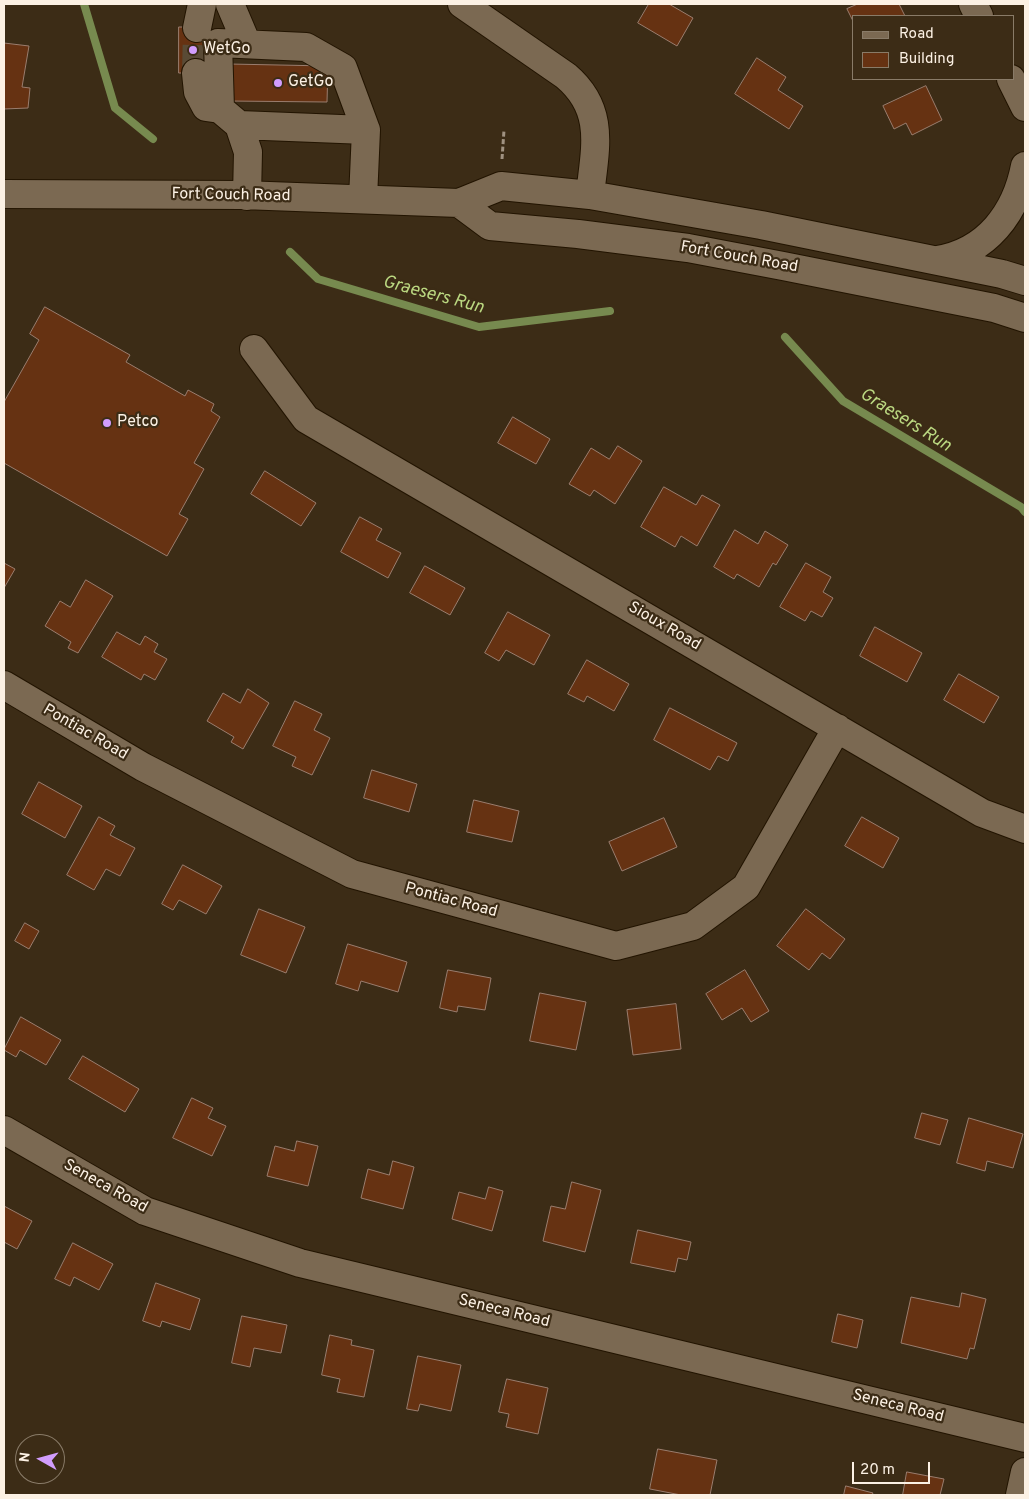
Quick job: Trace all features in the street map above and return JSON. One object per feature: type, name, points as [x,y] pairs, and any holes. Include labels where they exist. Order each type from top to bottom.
[{"type":"street","points":[[230,4],[247,44]]},
{"type":"street","points":[[462,4],[566,76],[586,98],[592,112],[596,134],[590,194]]},
{"type":"street","points":[[247,196],[248,152],[229,117],[218,43],[306,47],[343,68],[366,130],[363,199]]},
{"type":"street","points":[[196,73],[198,92],[206,107],[229,117],[366,130]]},
{"type":"street","points":[[1011,80],[1025,108]]},
{"type":"street","points":[[934,260],[947,258],[977,245],[999,225],[1016,198],[1025,166]]},
{"type":"street","name":"Fort Couch Road","points":[[4,194],[247,196],[459,203],[501,186],[590,194],[761,225],[1002,274],[1024,275]]},
{"type":"street","name":"Fort Couch Road","points":[[459,203],[490,226],[578,234],[688,248],[994,308],[1025,317]]},
{"type":"street","points":[[1024,275],[1025,317]]},
{"type":"street","name":"Sioux Road","points":[[254,349],[306,419],[982,813],[1025,829]]},
{"type":"street","name":"Pontiac Road","points":[[4,685],[143,767],[352,874],[616,946],[693,926],[746,887],[837,728]]},
{"type":"street","name":"Seneca Road","points":[[4,1130],[145,1211],[300,1263],[1025,1438]]},
{"type":"street","points":[[1020,1495],[1025,1472]]},
{"type":"path","points":[[502,160],[504,130]]},
{"type":"building","points":[[649,4],[669,4],[693,18],[677,46],[638,23]]},
{"type":"building","points":[[858,4],[899,4],[904,15],[852,15],[852,19],[847,9]]},
{"type":"building","name":"WetGo","points":[[179,27],[206,27],[206,73],[179,73]]},
{"type":"building","points":[[4,43],[29,46],[22,87],[30,88],[28,108],[4,109]]},
{"type":"building","points":[[757,58],[786,77],[778,90],[803,106],[789,129],[735,94]]},
{"type":"building","name":"GetGo","points":[[229,64],[328,66],[327,102],[228,101]]},
{"type":"building","points":[[926,86],[942,120],[912,135],[906,123],[894,129],[883,106]]},
{"type":"building","points":[[45,307],[130,355],[126,362],[185,396],[188,390],[214,404],[211,411],[220,417],[194,463],[204,469],[179,514],[188,519],[167,556],[4,463],[4,402],[39,340],[30,334]]},
{"type":"building","points":[[513,417],[550,439],[536,464],[498,443]]},
{"type":"building","points":[[618,446],[642,461],[615,504],[594,490],[590,496],[569,484],[591,448],[609,459]]},
{"type":"building","points":[[265,471],[316,503],[301,526],[251,494]]},
{"type":"building","points":[[664,487],[696,505],[702,495],[720,505],[697,546],[681,536],[675,547],[641,527]]},
{"type":"building","points":[[360,517],[382,529],[376,540],[401,553],[388,578],[341,552]]},
{"type":"building","points":[[735,530],[758,544],[765,531],[788,545],[776,565],[773,563],[759,587],[737,574],[734,579],[714,567]]},
{"type":"building","points":[[4,563],[15,569],[4,588]]},
{"type":"building","points":[[806,563],[831,577],[823,592],[833,598],[822,617],[811,611],[805,621],[780,607]]},
{"type":"building","points":[[425,566],[465,588],[450,615],[410,593]]},
{"type":"building","points":[[86,580],[113,596],[78,653],[68,648],[71,642],[45,626],[60,601],[70,607]]},
{"type":"building","points":[[508,612],[550,635],[534,665],[506,650],[499,661],[485,653]]},
{"type":"building","points":[[875,627],[922,653],[907,682],[860,656]]},
{"type":"building","points":[[117,632],[140,645],[145,636],[158,644],[154,652],[167,659],[155,680],[144,674],[141,680],[102,657]]},
{"type":"building","points":[[587,660],[629,684],[614,711],[587,696],[584,702],[568,694]]},
{"type":"building","points":[[959,674],[999,697],[984,723],[944,700]]},
{"type":"building","points":[[248,689],[269,703],[243,749],[231,742],[234,737],[207,721],[223,693],[240,703]]},
{"type":"building","points":[[295,701],[322,714],[314,730],[330,738],[312,775],[292,766],[296,757],[273,746]]},
{"type":"building","points":[[670,708],[737,743],[728,761],[718,756],[710,770],[654,740]]},
{"type":"building","points":[[372,770],[417,784],[409,812],[364,798]]},
{"type":"building","points":[[39,782],[82,806],[65,838],[22,814]]},
{"type":"building","points":[[474,800],[519,811],[512,842],[467,832]]},
{"type":"building","points":[[99,817],[115,826],[110,835],[135,848],[120,876],[106,869],[94,890],[67,875]]},
{"type":"building","points":[[862,817],[899,838],[883,868],[845,846]]},
{"type":"building","points":[[664,818],[677,847],[622,871],[609,842]]},
{"type":"building","points":[[183,865],[222,886],[206,914],[179,900],[173,910],[162,904]]},
{"type":"building","points":[[259,909],[305,927],[286,973],[241,955]]},
{"type":"building","points":[[806,909],[845,939],[830,959],[822,953],[809,970],[777,946]]},
{"type":"building","points":[[25,923],[39,931],[29,949],[15,941]]},
{"type":"building","points":[[348,944],[407,962],[398,992],[361,981],[358,991],[336,984]]},
{"type":"building","points":[[448,970],[491,978],[485,1010],[458,1006],[457,1012],[440,1008]]},
{"type":"building","points":[[745,970],[769,1011],[751,1022],[742,1008],[722,1020],[706,994]]},
{"type":"building","points":[[540,993],[586,1002],[576,1050],[530,1041]]},
{"type":"building","points":[[676,1004],[681,1049],[633,1055],[627,1010]]},
{"type":"building","points":[[21,1017],[61,1040],[46,1065],[20,1050],[16,1057],[4,1050]]},
{"type":"building","points":[[83,1056],[139,1089],[125,1112],[69,1079]]},
{"type":"building","points":[[192,1098],[213,1108],[208,1118],[226,1126],[212,1156],[173,1138]]},
{"type":"building","points":[[922,1113],[948,1120],[940,1145],[915,1138]]},
{"type":"building","points":[[969,1118],[1023,1134],[1013,1168],[987,1161],[985,1171],[957,1163]]},
{"type":"building","points":[[297,1141],[318,1146],[308,1186],[267,1176],[275,1146],[294,1151]]},
{"type":"building","points":[[393,1161],[414,1167],[403,1209],[361,1198],[368,1169],[389,1175]]},
{"type":"building","points":[[572,1182],[601,1190],[585,1252],[543,1241],[551,1206],[565,1209]]},
{"type":"building","points":[[489,1187],[503,1191],[492,1231],[452,1219],[459,1192],[485,1199]]},
{"type":"building","points":[[4,1206],[32,1221],[17,1249],[4,1242]]},
{"type":"building","points":[[638,1230],[691,1242],[687,1260],[678,1258],[675,1272],[631,1263]]},
{"type":"building","points":[[73,1243],[113,1264],[99,1290],[74,1277],[70,1286],[55,1279]]},
{"type":"building","points":[[156,1283],[200,1299],[190,1330],[162,1321],[160,1327],[143,1321]]},
{"type":"building","points":[[962,1293],[986,1299],[974,1349],[970,1348],[967,1359],[901,1343],[911,1297],[959,1307]]},
{"type":"building","points":[[838,1314],[863,1320],[857,1348],[832,1342]]},
{"type":"building","points":[[242,1316],[287,1325],[281,1353],[254,1348],[250,1367],[232,1363]]},
{"type":"building","points":[[330,1335],[352,1340],[351,1345],[374,1350],[364,1397],[337,1392],[340,1379],[322,1375]]},
{"type":"building","points":[[418,1356],[461,1365],[451,1411],[420,1404],[418,1411],[407,1409]]},
{"type":"building","points":[[507,1379],[548,1388],[538,1434],[506,1427],[509,1414],[499,1412]]},
{"type":"building","points":[[658,1449],[717,1460],[710,1495],[681,1495],[650,1489]]},
{"type":"building","points":[[907,1472],[944,1479],[940,1495],[903,1495]]},
{"type":"building","points":[[846,1486],[873,1493],[872,1495],[844,1495]]},
{"type":"waterway","name":"Graesers Run","points":[[84,4],[115,108],[153,139]]},
{"type":"waterway","name":"Graesers Run","points":[[290,252],[318,279],[479,327],[610,311]]},
{"type":"waterway","name":"Graesers Run","points":[[785,337],[843,401],[1021,507],[1025,512]]},
{"type":"tunnel","points":[[196,73],[197,28]]},
{"type":"place","name":"WetGo","points":[[193,50]]},
{"type":"place","name":"GetGo","points":[[278,83]]},
{"type":"place","name":"Petco","points":[[107,423]]}]
